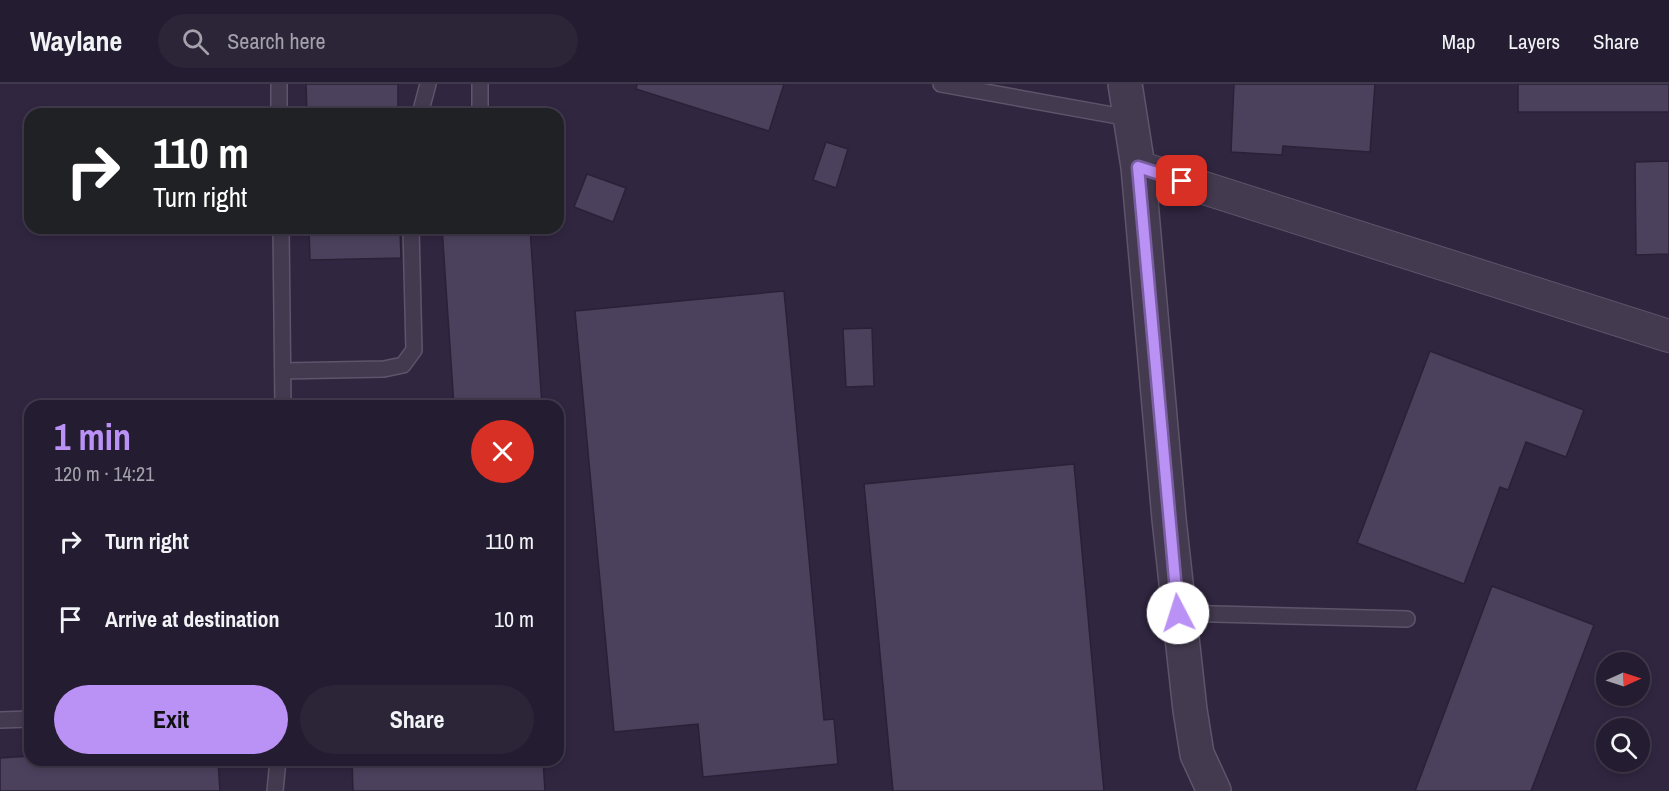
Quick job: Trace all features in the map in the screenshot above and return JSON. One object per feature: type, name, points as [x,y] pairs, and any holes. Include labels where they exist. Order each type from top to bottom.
[{"type":"street","points":[[1125,84],[1138,167],[1178,613],[1197,754],[1214,791]]},
{"type":"street","points":[[1138,167],[1669,336]]},
{"type":"lane","points":[[279,84],[279,108]]},
{"type":"lane","points":[[422,108],[428,84]]},
{"type":"lane","points":[[480,84],[480,108]]},
{"type":"lane","points":[[941,84],[1129,118]]},
{"type":"lane","points":[[281,234],[283,400]]},
{"type":"lane","points":[[283,371],[384,369],[403,365],[414,350],[411,234]]},
{"type":"lane","points":[[1178,613],[1407,619]]},
{"type":"lane","points":[[0,720],[24,719]]},
{"type":"lane","points":[[275,791],[278,766]]},
{"type":"building","points":[[306,84],[398,84],[398,108],[307,108]]},
{"type":"building","points":[[637,84],[784,84],[769,131],[636,89]]},
{"type":"building","points":[[1234,84],[1375,84],[1370,152],[1283,146],[1282,155],[1231,152]]},
{"type":"building","points":[[1518,84],[1669,84],[1669,112],[1518,112]]},
{"type":"building","points":[[826,142],[848,149],[836,188],[813,180]]},
{"type":"building","points":[[1669,161],[1669,254],[1636,255],[1635,162]]},
{"type":"building","points":[[587,174],[626,188],[613,222],[574,207]]},
{"type":"building","points":[[309,234],[400,234],[401,258],[310,260]]},
{"type":"building","points":[[442,234],[530,234],[542,400],[454,400]]},
{"type":"building","points":[[784,291],[824,720],[834,719],[838,764],[703,777],[698,724],[614,732],[575,311]]},
{"type":"building","points":[[872,328],[874,386],[846,387],[843,329]]},
{"type":"building","points":[[1430,351],[1584,410],[1566,457],[1526,442],[1508,490],[1500,487],[1464,584],[1357,543]]},
{"type":"building","points":[[1074,464],[1104,791],[893,791],[864,484]]},
{"type":"building","points":[[1492,586],[1594,625],[1531,791],[1415,791]]},
{"type":"building","points":[[24,756],[24,766],[218,766],[220,791],[0,791],[0,758]]},
{"type":"building","points":[[352,766],[543,766],[545,791],[353,791]]},
{"type":"route","points":[[1178,613],[1138,167],[1182,181]]}]
